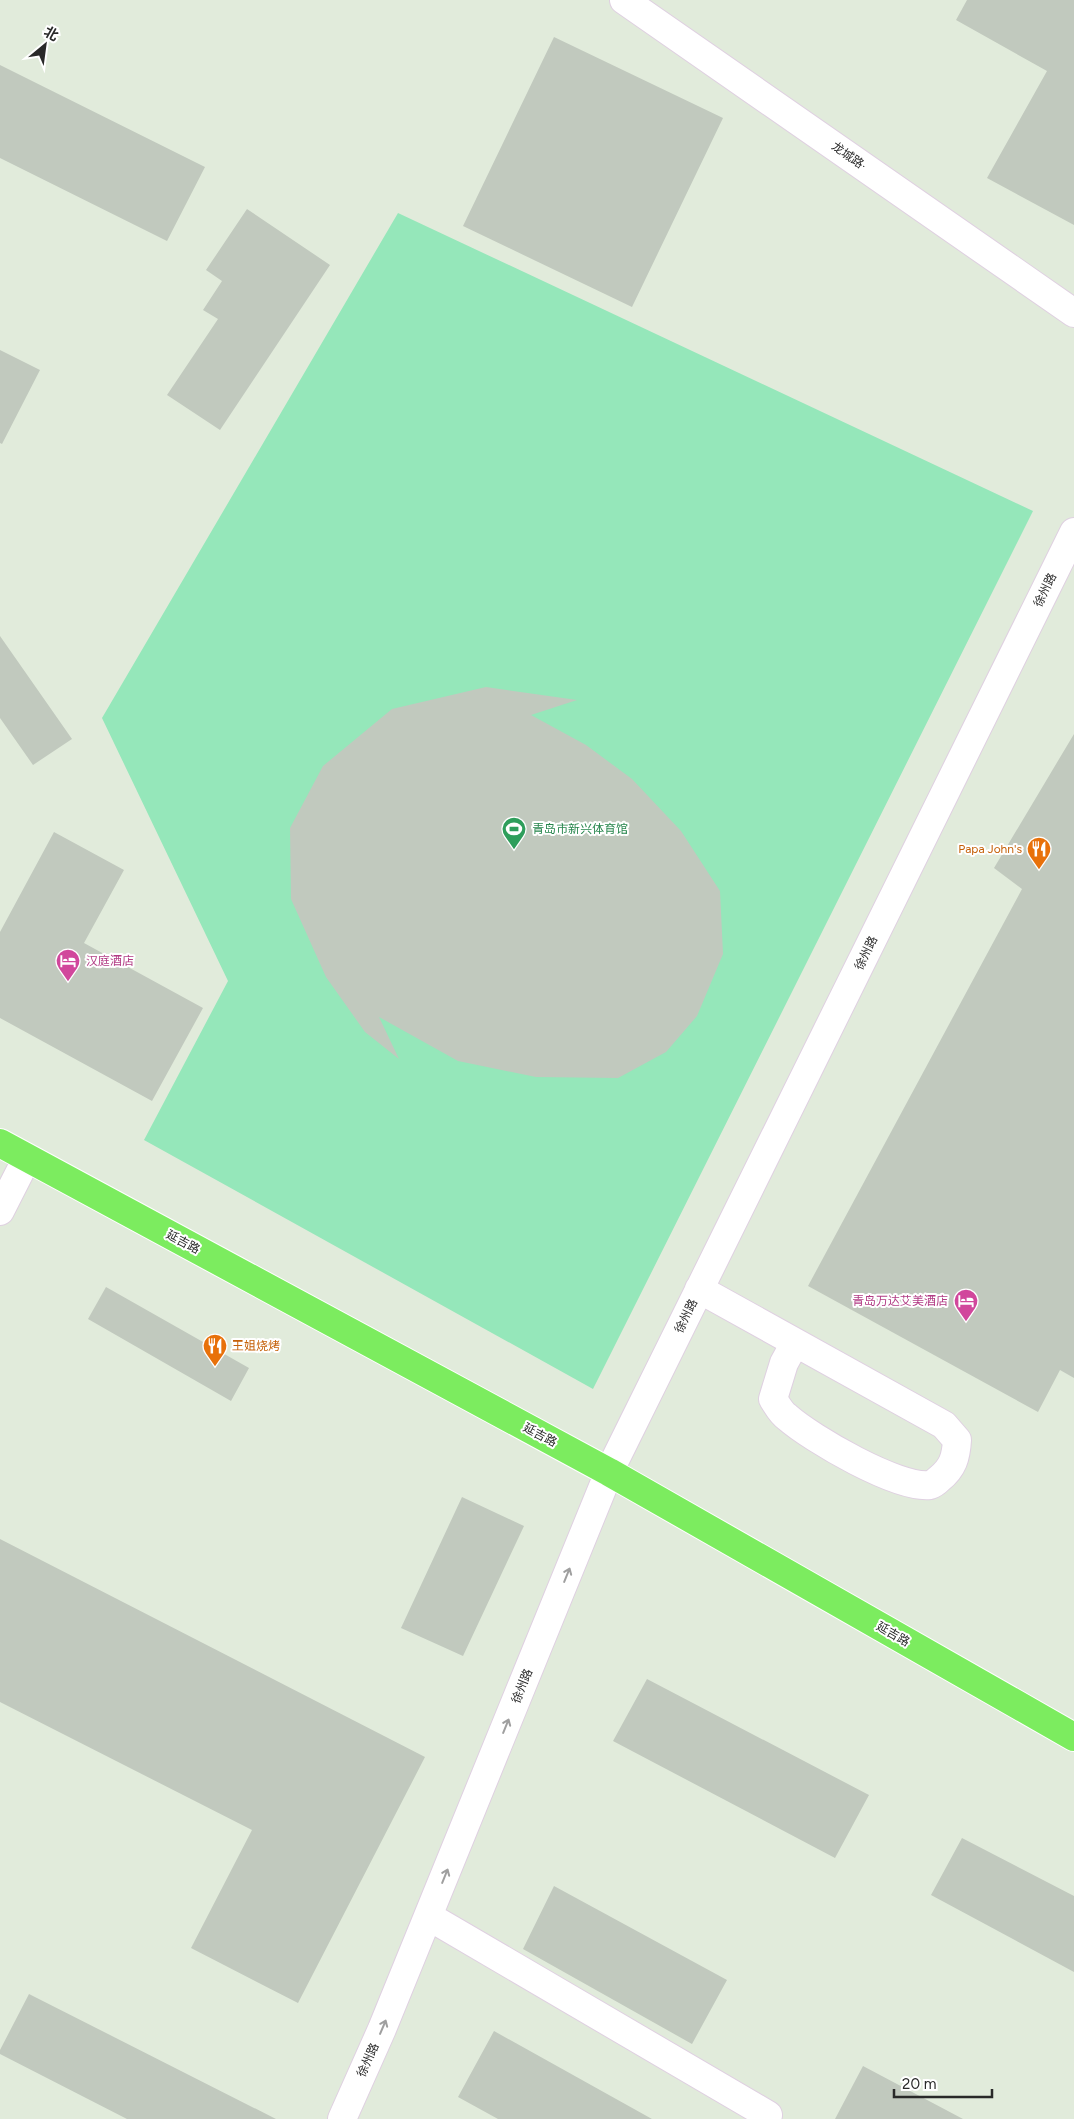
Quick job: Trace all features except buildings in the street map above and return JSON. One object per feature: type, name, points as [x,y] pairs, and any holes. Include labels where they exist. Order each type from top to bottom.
[{"type":"main road","name":"延吉路","points":[[0,1143],[609,1472],[1074,1737]]},
{"type":"street","name":"龙城路·","points":[[624,0],[1074,313]]},
{"type":"street","name":"徐州路","points":[[342,2119],[382,2030],[609,1472],[1074,532]]},
{"type":"street","points":[[0,1211],[27,1158]]},
{"type":"street","points":[[699,1290],[944,1425],[957,1440],[956,1458],[949,1472],[932,1485],[914,1485],[878,1472],[825,1444],[786,1417],[773,1399],[784,1363],[795,1343]]},
{"type":"street","points":[[428,1916],[768,2115]]},
{"type":"green space","name":"青岛市新兴体育馆","points":[[398,213],[1033,511],[593,1389],[144,1140],[228,981],[102,718]]},
{"type":"place","name":"青岛市新兴体育馆","points":[[514,850]]},
{"type":"place","name":"Papa John's","points":[[1039,870]]},
{"type":"place","name":"汉庭酒店","points":[[68,982]]},
{"type":"place","name":"青岛万达艾美酒店","points":[[966,1322]]},
{"type":"place","name":"王姐烧烤","points":[[215,1367]]}]
